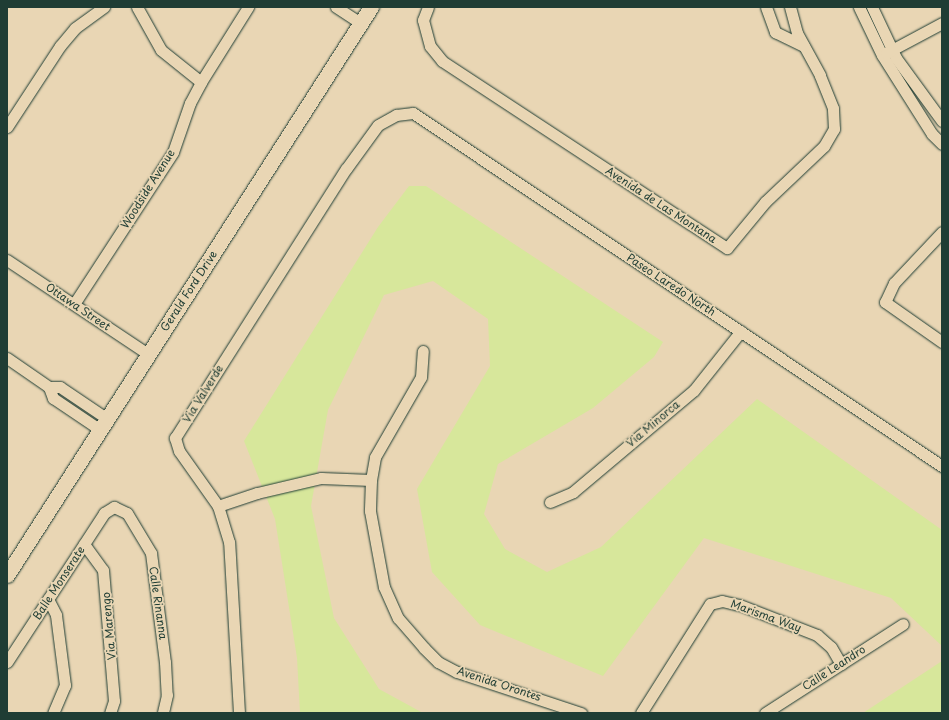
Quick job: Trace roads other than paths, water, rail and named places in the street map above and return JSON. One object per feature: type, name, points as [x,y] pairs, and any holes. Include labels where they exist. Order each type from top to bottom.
[{"type":"main road","name":"Gerald Ford Drive","points":[[7,575],[371,7]]},
{"type":"street","points":[[7,127],[60,46],[75,28],[104,7]]},
{"type":"street","points":[[137,7],[161,50],[201,82]]},
{"type":"street","name":"Woodside Avenue","points":[[74,304],[173,152],[190,103],[201,82],[248,7]]},
{"type":"street","points":[[336,7],[361,23]]},
{"type":"street","name":"Avenida de Las Montana","points":[[428,7],[423,20],[430,46],[442,61],[727,248],[765,202],[824,146],[834,129],[833,108],[797,33],[790,7]]},
{"type":"street","points":[[766,7],[775,32],[804,46]]},
{"type":"street","points":[[859,7],[887,53],[932,134],[942,144]]},
{"type":"street","points":[[872,7],[887,53],[942,121]]},
{"type":"street","points":[[887,53],[942,22]]},
{"type":"street","name":"Paseo Laredo North","points":[[396,115],[413,113],[942,466]]},
{"type":"street","name":"Via Valverde","points":[[239,713],[229,542],[218,506],[178,451],[175,438],[346,169],[378,125],[396,115]]},
{"type":"street","points":[[942,232],[894,283],[885,302],[942,342]]},
{"type":"street","name":"Ottawa Street","points":[[7,260],[148,354]]},
{"type":"street","name":"Via Minorca","points":[[550,502],[573,492],[694,390],[741,331]]},
{"type":"street","name":"Avenida Orontes","points":[[423,351],[421,377],[375,457],[371,480],[370,511],[384,587],[398,618],[438,662],[457,672],[581,713]]},
{"type":"street","points":[[7,358],[49,388],[52,398],[103,424]]},
{"type":"street","points":[[49,388],[58,387],[67,392],[103,424]]},
{"type":"street","points":[[60,403],[67,392]]},
{"type":"street","points":[[218,506],[257,493],[321,478],[371,480]]},
{"type":"street","name":"Balle Monserate","points":[[7,662],[104,513],[114,507]]},
{"type":"street","name":"Calle Rinanna","points":[[114,507],[127,513],[151,553],[165,662],[167,695],[163,713]]},
{"type":"street","name":"Via Marengo","points":[[84,544],[103,570],[114,701],[110,713]]},
{"type":"street","points":[[48,598],[56,615],[65,685],[53,713]]},
{"type":"street","name":"Marisma Way","points":[[641,713],[710,604],[722,601],[740,605],[817,634],[831,647],[841,664]]},
{"type":"street","name":"Calle Leandro","points":[[765,713],[903,624]]}]
